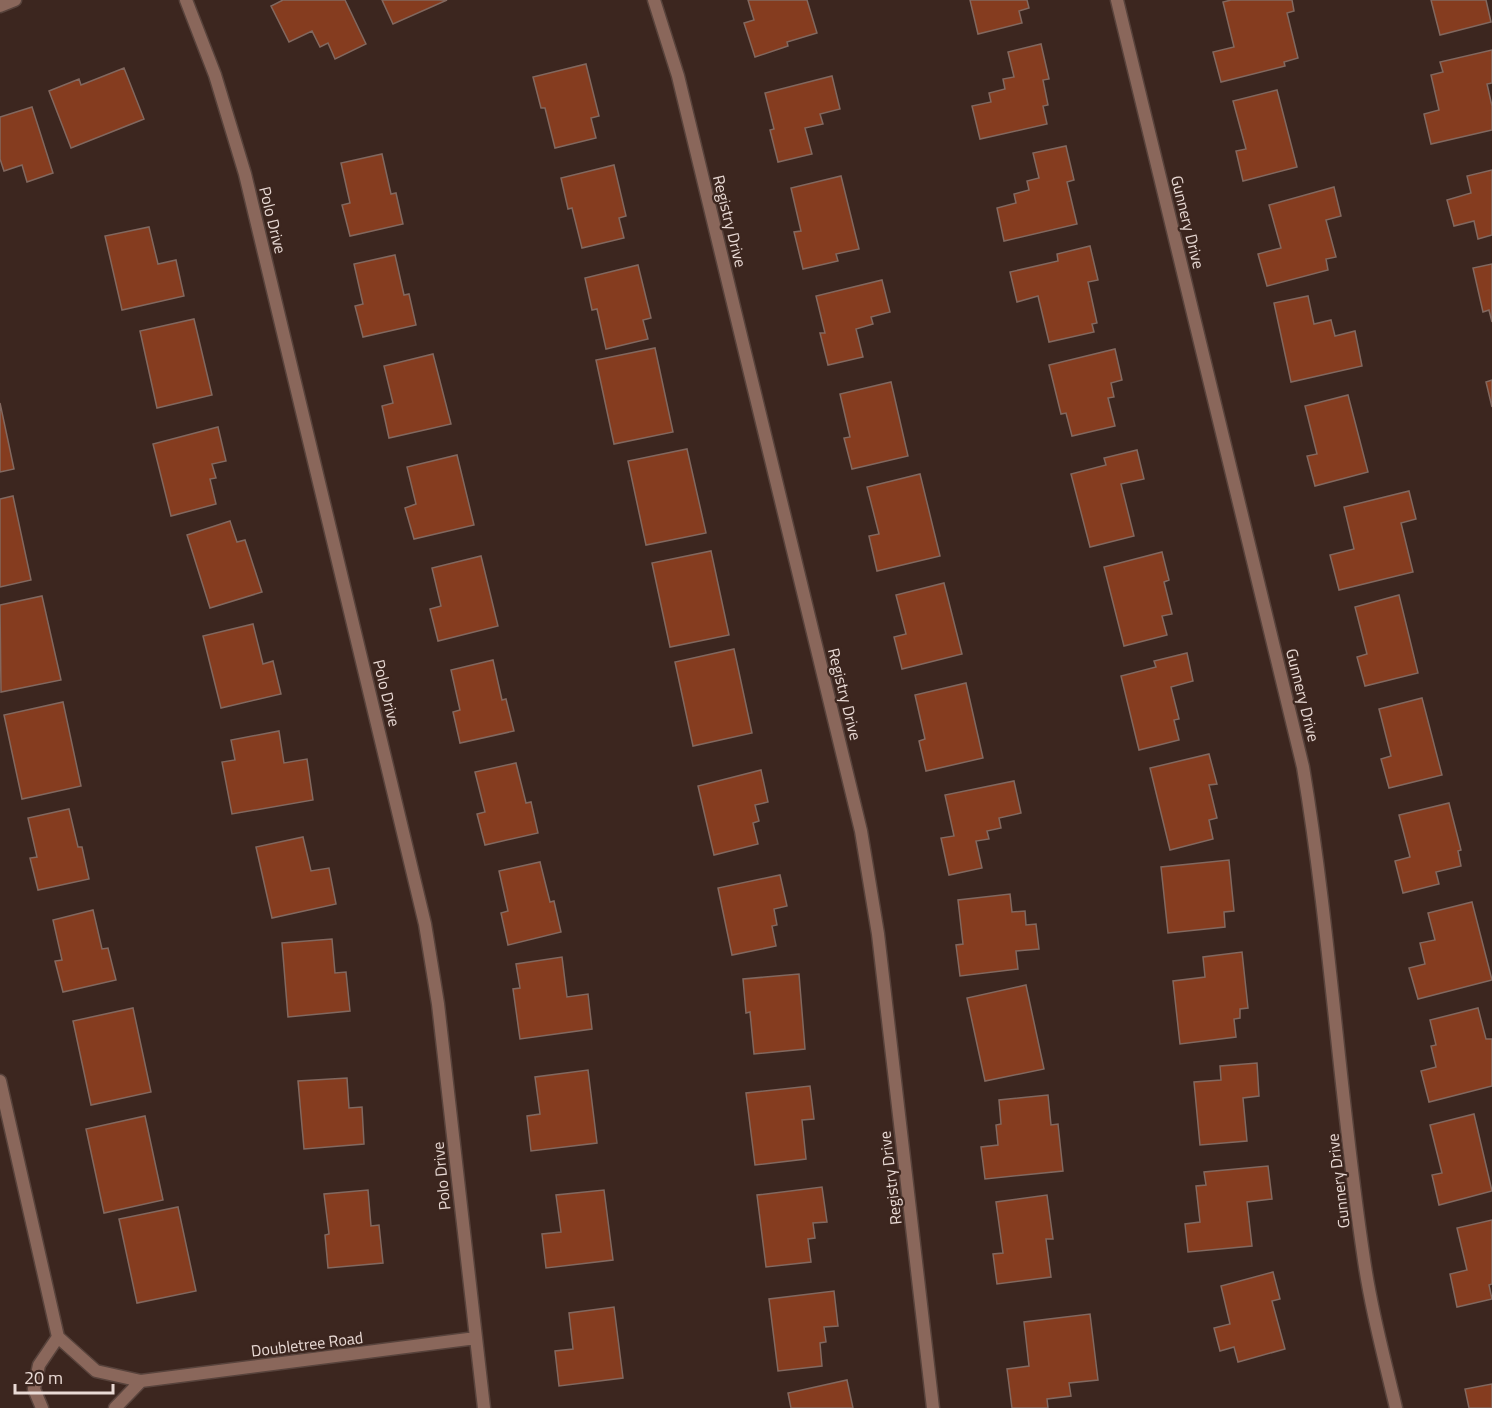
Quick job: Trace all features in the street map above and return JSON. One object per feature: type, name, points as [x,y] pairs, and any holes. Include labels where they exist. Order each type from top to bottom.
[{"type":"street","points":[[0,6],[15,0]]},
{"type":"street","name":"Polo Drive","points":[[186,0],[216,75],[244,174],[426,924],[438,1004],[484,1408]]},
{"type":"street","name":"Registry Drive","points":[[654,0],[678,76],[861,831],[878,934],[933,1408]]},
{"type":"street","name":"Gunnery Drive","points":[[1117,0],[1303,767],[1315,838],[1363,1254],[1377,1328],[1396,1408]]},
{"type":"street","points":[[0,1081],[58,1337],[39,1365],[34,1389],[42,1408]]},
{"type":"street","name":"Doubletree Road","points":[[58,1337],[96,1371],[141,1381],[476,1338]]},
{"type":"street","points":[[115,1408],[141,1381]]},
{"type":"building","points":[[283,0],[345,0],[366,44],[335,59],[328,43],[320,47],[312,31],[289,42],[271,6]]},
{"type":"building","points":[[382,0],[447,0],[393,24]]},
{"type":"building","points":[[748,0],[807,0],[817,33],[787,42],[788,46],[755,57],[744,23],[754,20]]},
{"type":"building","points":[[970,0],[1027,0],[1029,8],[1019,11],[1022,23],[978,34]]},
{"type":"building","points":[[1292,0],[1294,11],[1287,13],[1298,58],[1284,62],[1285,66],[1221,82],[1213,52],[1234,47],[1223,2]]},
{"type":"building","points":[[1431,0],[1486,0],[1491,22],[1440,35]]},
{"type":"building","points":[[1041,44],[1049,79],[1043,80],[1048,105],[1043,106],[1047,124],[980,139],[972,106],[991,102],[989,93],[1005,89],[1003,79],[1014,77],[1008,52]]},
{"type":"building","points":[[1492,50],[1492,83],[1487,84],[1492,106],[1492,130],[1431,144],[1424,114],[1439,110],[1431,75],[1443,72],[1440,62]]},
{"type":"building","points":[[586,64],[599,116],[591,118],[596,138],[555,148],[545,108],[541,108],[533,77]]},
{"type":"building","points":[[124,68],[144,119],[71,148],[49,91],[79,79],[81,85]]},
{"type":"building","points":[[832,76],[840,109],[820,114],[823,124],[805,128],[812,154],[778,162],[770,130],[774,129],[765,93]]},
{"type":"building","points":[[1277,90],[1297,167],[1243,181],[1236,151],[1246,149],[1233,101]]},
{"type":"building","points":[[32,107],[53,173],[27,182],[22,165],[4,171],[0,159],[0,117]]},
{"type":"building","points":[[1066,146],[1074,180],[1067,182],[1077,224],[1004,241],[997,208],[1016,203],[1014,194],[1029,190],[1027,181],[1039,178],[1033,153]]},
{"type":"building","points":[[382,154],[391,194],[396,193],[403,224],[350,236],[342,205],[350,203],[341,163]]},
{"type":"building","points":[[614,165],[626,216],[619,218],[624,238],[582,248],[572,208],[568,209],[561,178]]},
{"type":"building","points":[[1492,170],[1492,235],[1478,239],[1474,221],[1454,226],[1447,200],[1471,193],[1467,176]]},
{"type":"building","points":[[841,176],[859,249],[836,254],[838,261],[803,269],[794,232],[801,231],[791,188]]},
{"type":"building","points":[[1334,187],[1341,216],[1326,220],[1336,257],[1326,259],[1328,270],[1267,286],[1258,254],[1281,248],[1269,205]]},
{"type":"building","points":[[149,227],[158,264],[176,260],[184,296],[122,310],[105,236]]},
{"type":"building","points":[[1090,246],[1098,280],[1088,282],[1097,323],[1092,324],[1094,332],[1049,342],[1038,296],[1017,302],[1010,272],[1058,261],[1057,254]]},
{"type":"building","points":[[395,255],[404,295],[409,294],[416,325],[363,337],[355,306],[363,304],[354,264]]},
{"type":"building","points":[[1492,264],[1492,322],[1489,310],[1483,312],[1473,268]]},
{"type":"building","points":[[638,265],[651,318],[643,320],[648,339],[606,349],[597,309],[592,310],[585,278]]},
{"type":"building","points":[[882,280],[890,312],[871,317],[873,324],[856,329],[863,357],[828,365],[820,333],[825,333],[816,296]]},
{"type":"building","points":[[1308,296],[1314,324],[1331,320],[1335,336],[1355,331],[1362,366],[1291,382],[1274,303]]},
{"type":"building","points":[[194,319],[212,395],[157,408],[140,331]]},
{"type":"building","points":[[655,348],[673,432],[614,444],[596,360]]},
{"type":"building","points":[[1115,349],[1122,380],[1111,383],[1114,397],[1108,398],[1115,426],[1072,436],[1066,413],[1061,414],[1049,365]]},
{"type":"building","points":[[433,354],[451,424],[389,438],[382,406],[393,403],[384,366]]},
{"type":"building","points":[[1492,380],[1492,407],[1486,382]]},
{"type":"building","points":[[891,382],[908,456],[852,469],[844,438],[850,437],[840,394]]},
{"type":"building","points":[[1348,395],[1368,472],[1315,486],[1307,456],[1317,454],[1305,406]]},
{"type":"building","points":[[0,403],[14,469],[0,472]]},
{"type":"building","points":[[218,427],[226,461],[212,464],[216,478],[210,479],[216,504],[171,516],[153,444]]},
{"type":"building","points":[[687,449],[706,533],[646,545],[628,461]]},
{"type":"building","points":[[1137,450],[1144,479],[1121,484],[1134,536],[1090,547],[1071,474],[1106,465],[1104,458]]},
{"type":"building","points":[[457,455],[474,525],[414,539],[405,508],[416,504],[407,467]]},
{"type":"building","points":[[920,474],[940,556],[877,571],[869,536],[879,534],[867,487]]},
{"type":"building","points":[[1409,491],[1416,519],[1401,523],[1413,572],[1339,590],[1330,555],[1354,549],[1344,507]]},
{"type":"building","points":[[13,496],[31,580],[0,587],[0,499]]},
{"type":"building","points":[[230,521],[237,542],[245,540],[262,592],[210,608],[187,535]]},
{"type":"building","points":[[711,551],[729,635],[670,647],[652,563]]},
{"type":"building","points":[[1162,552],[1169,580],[1164,582],[1172,614],[1162,616],[1167,635],[1124,646],[1104,567]]},
{"type":"building","points":[[481,556],[498,626],[438,641],[430,609],[441,606],[432,568]]},
{"type":"building","points":[[944,583],[962,654],[902,669],[894,637],[906,634],[896,595]]},
{"type":"building","points":[[1399,595],[1418,673],[1365,686],[1357,657],[1367,654],[1355,607]]},
{"type":"building","points":[[42,596],[61,680],[1,692],[0,605]]},
{"type":"building","points":[[253,624],[263,664],[273,661],[281,694],[221,708],[203,636]]},
{"type":"building","points":[[734,649],[752,733],[693,746],[675,662]]},
{"type":"building","points":[[1187,653],[1193,681],[1171,687],[1179,719],[1174,720],[1179,740],[1139,750],[1121,676],[1156,667],[1154,661]]},
{"type":"building","points":[[493,660],[502,700],[506,699],[514,731],[460,743],[453,712],[460,710],[451,670]]},
{"type":"building","points":[[966,683],[983,758],[926,771],[919,741],[925,739],[915,695]]},
{"type":"building","points":[[1422,698],[1442,775],[1389,788],[1381,759],[1391,756],[1379,709]]},
{"type":"building","points":[[63,702],[81,786],[22,799],[4,715]]},
{"type":"building","points":[[279,731],[284,763],[307,759],[313,800],[232,814],[222,762],[235,760],[231,740]]},
{"type":"building","points":[[1209,754],[1217,784],[1209,785],[1217,818],[1209,820],[1213,839],[1170,850],[1150,768]]},
{"type":"building","points":[[516,763],[526,803],[531,802],[538,833],[485,845],[477,814],[485,812],[475,772]]},
{"type":"building","points":[[761,770],[768,802],[755,805],[759,821],[753,823],[758,844],[714,855],[698,786]]},
{"type":"building","points":[[1014,781],[1021,813],[999,818],[1001,828],[987,831],[989,839],[976,841],[982,868],[949,875],[941,838],[954,836],[945,795]]},
{"type":"building","points":[[1449,803],[1461,850],[1458,851],[1461,866],[1436,872],[1439,884],[1403,893],[1395,861],[1410,857],[1399,815]]},
{"type":"building","points":[[69,809],[78,847],[82,847],[89,879],[38,890],[30,858],[37,857],[28,818]]},
{"type":"building","points":[[303,837],[311,871],[329,868],[336,904],[272,918],[256,847]]},
{"type":"building","points":[[1229,860],[1234,911],[1224,912],[1225,927],[1168,933],[1161,867]]},
{"type":"building","points":[[540,862],[550,902],[554,901],[561,932],[508,945],[501,913],[508,911],[499,871]]},
{"type":"building","points":[[780,875],[787,906],[774,909],[777,925],[772,926],[776,946],[732,955],[718,888]]},
{"type":"building","points":[[1010,894],[1012,912],[1025,911],[1026,925],[1036,924],[1039,949],[1016,951],[1018,969],[960,976],[956,945],[963,944],[958,900]]},
{"type":"building","points":[[1472,902],[1492,980],[1418,999],[1409,968],[1425,964],[1420,943],[1435,940],[1428,913]]},
{"type":"building","points":[[93,910],[102,949],[108,948],[116,980],[63,992],[55,961],[62,960],[53,920]]},
{"type":"building","points":[[332,939],[335,973],[346,972],[350,1011],[288,1017],[282,943]]},
{"type":"building","points":[[1242,952],[1248,1008],[1240,1009],[1240,1018],[1234,1019],[1236,1037],[1180,1044],[1173,981],[1205,977],[1203,957]]},
{"type":"building","points":[[562,957],[567,997],[588,994],[592,1029],[520,1039],[513,989],[520,988],[516,964]]},
{"type":"building","points":[[799,974],[805,1049],[754,1054],[750,1012],[746,1013],[743,979]]},
{"type":"building","points":[[1026,985],[1044,1069],[985,1081],[967,998]]},
{"type":"building","points":[[133,1008],[151,1092],[91,1105],[73,1021]]},
{"type":"building","points":[[1478,1008],[1486,1039],[1492,1039],[1492,1086],[1429,1102],[1421,1071],[1436,1067],[1431,1046],[1436,1045],[1430,1020]]},
{"type":"building","points":[[1257,1063],[1259,1096],[1243,1098],[1247,1141],[1200,1145],[1194,1082],[1221,1080],[1220,1066]]},
{"type":"building","points":[[588,1070],[597,1143],[531,1151],[527,1116],[540,1114],[535,1077]]},
{"type":"building","points":[[347,1078],[349,1108],[362,1107],[364,1144],[304,1149],[298,1081]]},
{"type":"building","points":[[810,1086],[814,1119],[802,1120],[806,1159],[755,1165],[746,1093]]},
{"type":"building","points":[[1048,1095],[1051,1125],[1058,1124],[1063,1171],[985,1179],[981,1147],[998,1145],[996,1125],[1001,1124],[999,1100]]},
{"type":"building","points":[[1474,1114],[1492,1191],[1439,1205],[1432,1175],[1442,1173],[1430,1125]]},
{"type":"building","points":[[145,1116],[163,1200],[104,1213],[86,1129]]},
{"type":"building","points":[[1268,1166],[1272,1199],[1247,1202],[1252,1246],[1188,1252],[1185,1224],[1200,1222],[1196,1186],[1206,1185],[1204,1172]]},
{"type":"building","points":[[822,1187],[827,1222],[813,1223],[815,1238],[808,1239],[811,1262],[766,1267],[757,1195]]},
{"type":"building","points":[[368,1190],[371,1226],[379,1225],[383,1263],[328,1268],[325,1235],[329,1234],[324,1194]]},
{"type":"building","points":[[604,1190],[613,1260],[546,1268],[542,1234],[561,1232],[556,1195]]},
{"type":"building","points":[[1047,1195],[1053,1239],[1046,1239],[1051,1277],[997,1284],[993,1254],[1003,1253],[996,1202]]},
{"type":"building","points":[[178,1207],[196,1291],[137,1303],[119,1219]]},
{"type":"building","points":[[1492,1220],[1492,1284],[1489,1285],[1492,1299],[1457,1307],[1450,1274],[1467,1270],[1457,1228]]},
{"type":"building","points":[[1273,1272],[1280,1299],[1272,1301],[1285,1349],[1238,1362],[1234,1347],[1220,1351],[1214,1328],[1230,1324],[1221,1286]]},
{"type":"building","points":[[834,1291],[838,1326],[824,1327],[826,1342],[820,1343],[822,1366],[778,1371],[769,1299]]},
{"type":"building","points":[[614,1307],[623,1378],[559,1386],[555,1351],[573,1349],[569,1313]]},
{"type":"building","points":[[1090,1314],[1098,1380],[1069,1383],[1071,1396],[1047,1399],[1048,1408],[1012,1408],[1007,1369],[1029,1366],[1024,1322]]},
{"type":"building","points":[[847,1380],[853,1408],[791,1408],[788,1393]]},
{"type":"building","points":[[1492,1384],[1492,1408],[1469,1408],[1465,1389]]}]
